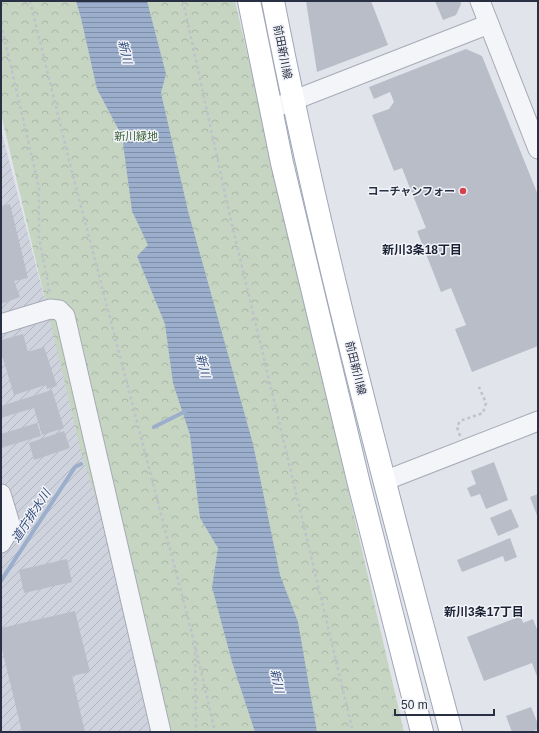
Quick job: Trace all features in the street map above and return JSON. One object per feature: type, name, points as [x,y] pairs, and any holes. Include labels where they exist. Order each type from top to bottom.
[{"type":"main road","name":"前田新川線","points":[[249,1],[282,163],[357,477],[422,732]]},
{"type":"main road","name":"前田新川線","points":[[273,1],[292,102],[309,175],[384,481],[451,732]]},
{"type":"street","points":[[480,1],[538,149]]},
{"type":"street","points":[[271,109],[489,24]]},
{"type":"street","points":[[1,324],[50,309],[59,310],[64,316],[161,732]]},
{"type":"street","points":[[384,481],[538,421]]},
{"type":"street","points":[[1,494],[11,527],[1,543]]},
{"type":"path","points":[[30,1],[72,172],[195,645],[215,732]]},
{"type":"path","points":[[183,1],[230,216],[353,732]]},
{"type":"path","points":[[1,24],[39,188],[39,237],[51,296]]},
{"type":"path","points":[[462,438],[457,427],[460,421],[483,413],[486,404],[479,387]]},
{"type":"path","points":[[195,645],[196,732]]},
{"type":"shaded area","points":[[1,129],[43,293],[180,732],[1,732]]},
{"type":"green space","name":"新川緑地","points":[[1,1],[235,1],[404,732],[166,732],[81,451],[1,114]]},
{"type":"water","name":"新川","points":[[76,1],[147,1],[166,74],[161,93],[188,211],[253,444],[280,575],[298,622],[317,732],[255,732],[232,662],[212,587],[218,548],[200,518],[190,435],[173,383],[165,324],[137,256],[148,245],[132,211],[122,136],[97,89]]},
{"type":"building","points":[[306,1],[371,1],[388,45],[317,72]]},
{"type":"building","points":[[435,1],[460,1],[461,4],[456,15],[443,20]]},
{"type":"building","points":[[466,49],[482,56],[538,195],[538,346],[472,372],[455,329],[466,325],[451,288],[441,292],[417,231],[426,228],[402,168],[394,171],[372,115],[389,109],[394,102],[390,92],[374,99],[369,87]]},
{"type":"building","points":[[10,204],[28,278],[14,281],[20,297],[1,304],[1,206]]},
{"type":"building","points":[[23,334],[28,352],[44,347],[57,386],[47,389],[46,385],[14,395],[1,352],[1,340]]},
{"type":"building","points":[[52,390],[64,428],[42,435],[34,408],[1,418],[1,406]]},
{"type":"building","points":[[37,423],[41,436],[1,448],[1,434]]},
{"type":"building","points":[[64,431],[70,448],[34,460],[29,443]]},
{"type":"building","points":[[494,462],[508,500],[486,509],[480,494],[471,497],[467,488],[476,484],[471,471]]},
{"type":"building","points":[[538,494],[538,518],[530,497]]},
{"type":"building","points":[[511,509],[519,527],[498,536],[490,518]]},
{"type":"building","points":[[510,538],[517,557],[505,562],[503,556],[462,572],[457,560]]},
{"type":"building","points":[[67,559],[72,582],[24,593],[19,570]]},
{"type":"building","points":[[75,611],[90,672],[72,676],[85,732],[22,732],[1,645],[1,628]]},
{"type":"building","points":[[521,616],[523,623],[533,619],[538,632],[538,679],[532,663],[484,681],[467,637]]},
{"type":"building","points":[[531,707],[538,724],[538,729],[531,732],[512,732],[506,716]]},
{"type":"waterway","name":"道庁排水川","points":[[154,427],[186,411]]},
{"type":"waterway","name":"道庁排水川","points":[[1,581],[75,467],[81,464]]},
{"type":"place","name":"コーチャンフォー","points":[[463,191]]},
{"type":"district","name":"新川3条18丁目","points":[[422,250]]},
{"type":"district","name":"新川3条17丁目","points":[[484,612]]}]
